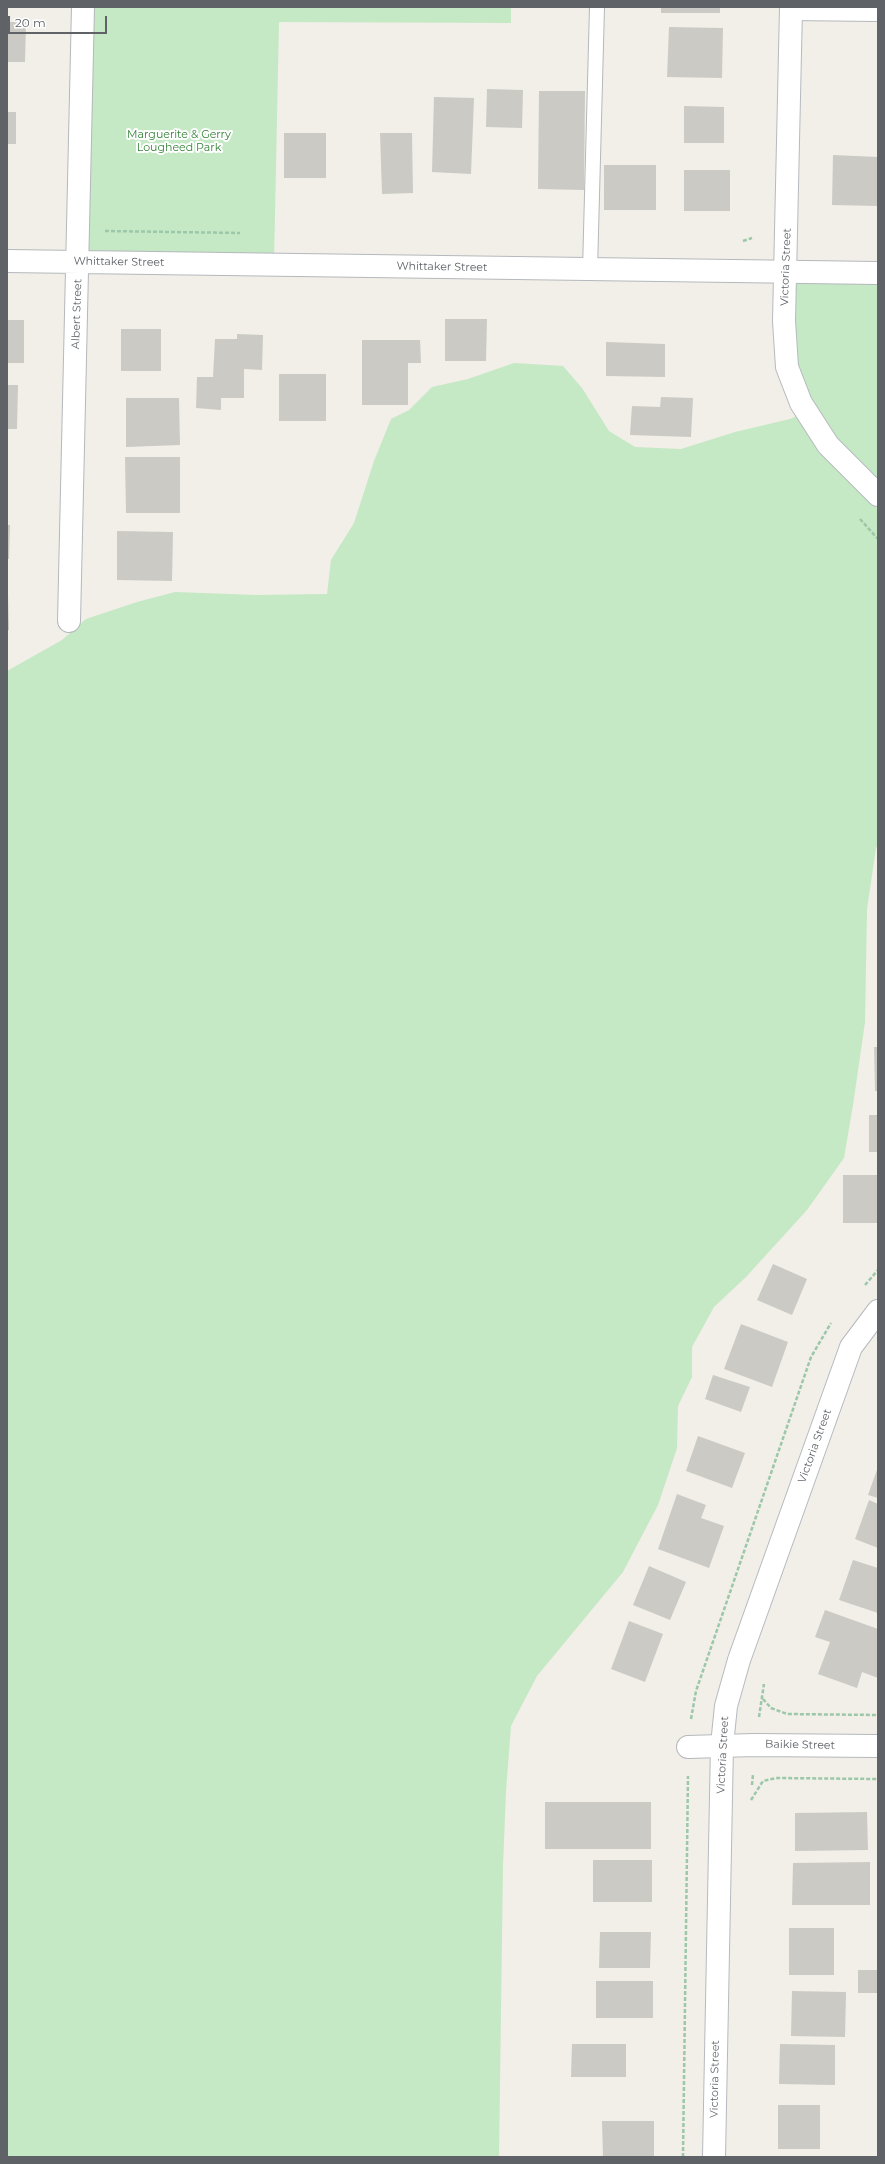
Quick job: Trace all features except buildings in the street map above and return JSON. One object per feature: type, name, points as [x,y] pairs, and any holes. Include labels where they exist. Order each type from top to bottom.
[{"type":"street","name":"Albert Street","points":[[69,621],[83,7]]},
{"type":"street","name":"Victoria Street","points":[[791,10],[784,321],[787,367],[801,403],[828,445],[878,495]]},
{"type":"street","name":"Whittaker Street","points":[[7,261],[878,273]]},
{"type":"street","name":"Victoria Street","points":[[714,2157],[722,1745],[726,1706],[739,1660],[851,1347],[878,1311]]},
{"type":"street","name":"Baikie Street","points":[[688,1747],[722,1745],[878,1746]]},
{"type":"lane","points":[[590,270],[597,7]]},
{"type":"lane","points":[[791,10],[878,14]]},
{"type":"path","points":[[763,1699],[771,1708],[787,1714],[878,1715]]},
{"type":"path","points":[[751,1800],[763,1781],[776,1778],[878,1779]]},
{"type":"green space","name":"Marguerite & Gerry Lougheed Park","points":[[85,7],[511,7],[511,23],[279,22],[274,262],[80,260]]},
{"type":"green space","points":[[782,277],[878,277],[878,844],[876,848],[867,909],[865,1022],[853,1105],[844,1158],[807,1210],[746,1277],[714,1307],[692,1347],[692,1377],[678,1406],[677,1448],[658,1505],[623,1572],[537,1676],[511,1726],[506,1791],[503,1865],[499,2157],[7,2157],[7,671],[62,640],[86,619],[137,602],[175,592],[256,595],[327,594],[331,560],[354,523],[374,461],[391,419],[409,410],[432,387],[468,379],[514,363],[563,366],[582,388],[609,431],[635,447],[681,449],[735,432],[790,419],[801,414]]}]
